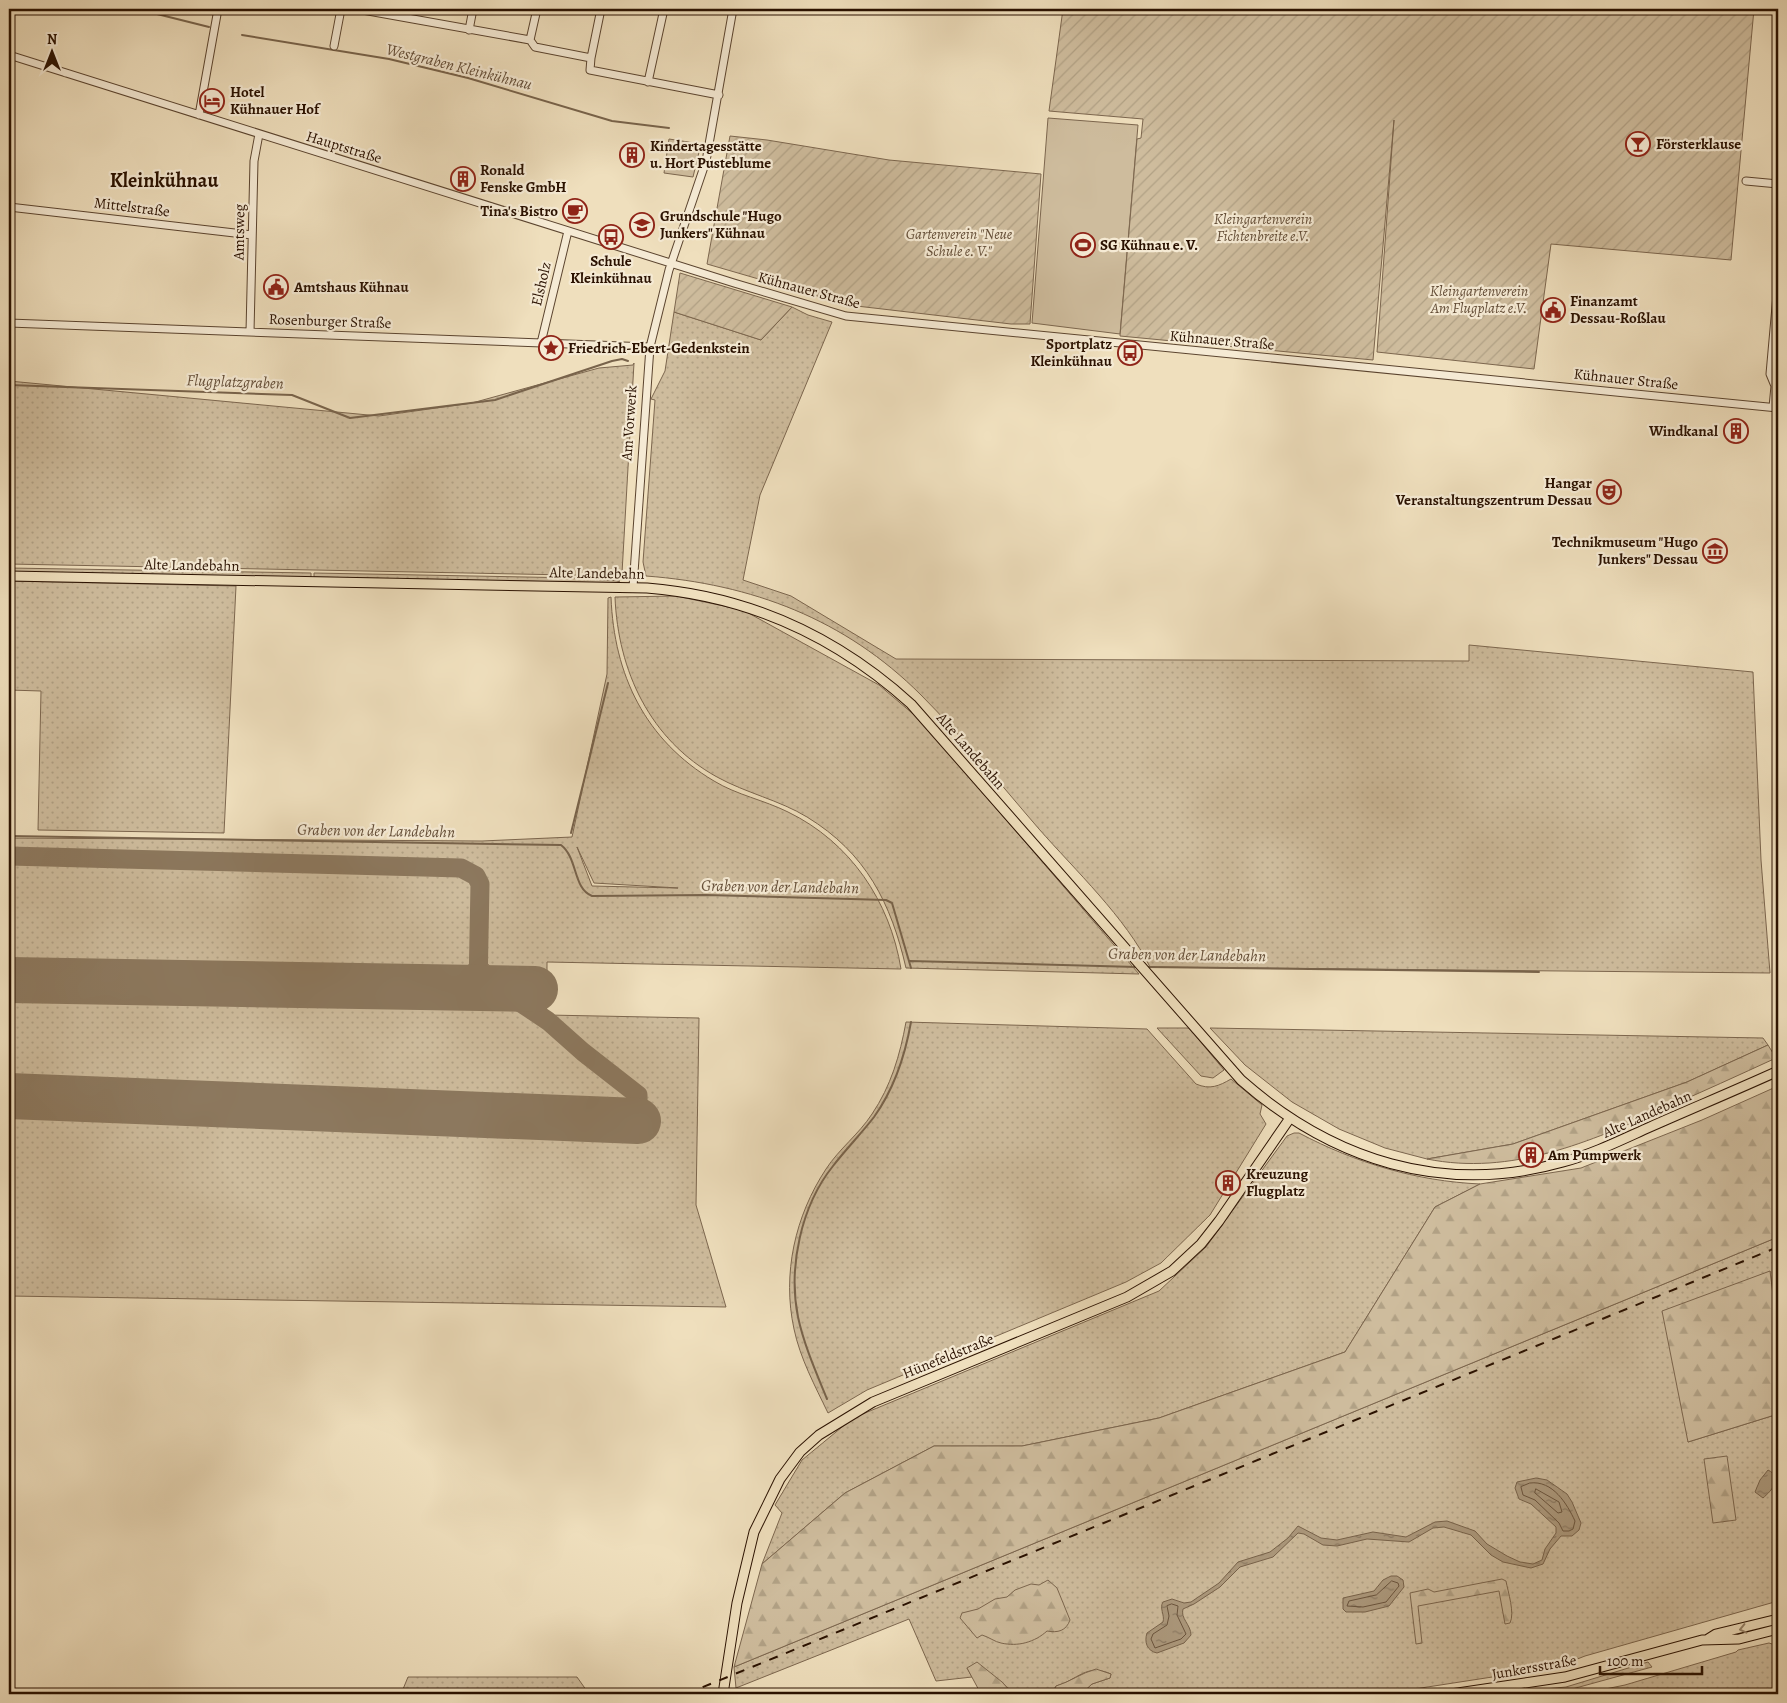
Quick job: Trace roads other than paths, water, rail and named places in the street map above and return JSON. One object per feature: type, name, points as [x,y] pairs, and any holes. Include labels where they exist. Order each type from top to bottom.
[{"type":"main road","name":"Alte Landebahn","points":[[9,576],[633,588],[688,592],[756,609],[819,637],[870,669],[911,704],[941,736],[1192,1027],[1241,1080],[1290,1118],[1328,1140],[1380,1162],[1445,1174],[1496,1174],[1549,1166],[1593,1152],[1778,1071]]},
{"type":"main road","name":"Hünefeldstraße","points":[[723,1694],[737,1603],[754,1532],[780,1480],[800,1452],[820,1435],[872,1402],[1126,1298],[1172,1271],[1201,1244],[1219,1221],[1290,1118]]},
{"type":"main road","name":"Junkersstraße","points":[[1708,1639],[1716,1634],[1778,1619]]},
{"type":"main road","name":"Junkersstraße","points":[[1451,1694],[1565,1677],[1708,1639],[1739,1639],[1778,1629]]},
{"type":"street","points":[[199,115],[218,9]]},
{"type":"street","points":[[334,46],[341,9]]},
{"type":"street","points":[[357,9],[530,40],[535,47],[591,58]]},
{"type":"street","points":[[403,18],[404,9]]},
{"type":"street","points":[[469,30],[473,9]]},
{"type":"street","points":[[530,40],[537,9]]},
{"type":"street","points":[[600,9],[590,70],[719,95]]},
{"type":"street","points":[[648,82],[664,9]]},
{"type":"street","name":"Am Vorwerk","points":[[633,588],[650,347],[671,264],[701,178],[719,95],[734,9]]},
{"type":"street","name":"Hauptstraße","points":[[9,55],[671,264]]},
{"type":"street","name":"Amtsweg","points":[[250,332],[254,161],[260,134]]},
{"type":"street","points":[[1746,181],[1778,184]]},
{"type":"street","name":"Mittelstraße","points":[[9,207],[252,235]]},
{"type":"street","name":"Elsholz","points":[[541,343],[568,231]]},
{"type":"street","name":"Kühnauer Straße","points":[[671,264],[810,307],[854,318],[1775,408]]},
{"type":"street","points":[[1775,408],[1777,384],[1770,374],[1778,284]]},
{"type":"street","name":"Rosenburger Straße","points":[[9,323],[650,347]]},
{"type":"water","points":[[1768,1470],[1773,1473],[1776,1481],[1763,1498],[1755,1492],[1760,1480]]},
{"type":"water","points":[[1536,1478],[1547,1480],[1567,1494],[1581,1523],[1579,1530],[1572,1536],[1561,1536],[1550,1549],[1543,1564],[1531,1568],[1503,1562],[1491,1555],[1471,1535],[1444,1527],[1433,1528],[1409,1542],[1367,1539],[1337,1546],[1323,1545],[1304,1534],[1298,1533],[1273,1557],[1240,1567],[1220,1587],[1183,1609],[1183,1615],[1191,1631],[1191,1635],[1184,1643],[1157,1653],[1147,1646],[1147,1633],[1163,1622],[1163,1602],[1172,1599],[1184,1603],[1191,1602],[1219,1583],[1238,1562],[1270,1552],[1288,1538],[1298,1526],[1321,1538],[1337,1540],[1373,1532],[1406,1537],[1435,1522],[1447,1521],[1475,1531],[1487,1544],[1507,1556],[1520,1562],[1533,1564],[1542,1560],[1545,1549],[1556,1533],[1556,1527],[1531,1504],[1519,1499],[1515,1488],[1517,1482]]},
{"type":"water","points":[[1391,1576],[1397,1576],[1403,1580],[1404,1587],[1389,1606],[1365,1612],[1346,1612],[1343,1609],[1343,1598],[1374,1591],[1383,1580]]},
{"type":"waterway","name":"Westgraben Kleinkühnau","points":[[137,9],[209,27]]},
{"type":"waterway","name":"Westgraben Kleinkühnau","points":[[242,35],[389,59],[468,78],[612,121],[669,128]]},
{"type":"waterway","name":"Flugplatzgraben","points":[[9,385],[292,395],[350,418],[495,400],[612,361],[622,359],[628,361]]},
{"type":"waterway","points":[[571,833],[608,683]]},
{"type":"waterway","name":"Graben von der Landebahn","points":[[9,836],[561,845],[570,857],[582,887],[592,896],[706,895],[886,900],[892,903],[911,968]]},
{"type":"waterway","name":"Graben von der Landebahn","points":[[910,961],[1137,967]]},
{"type":"waterway","name":"Graben von der Landebahn","points":[[1147,967],[1539,972]]},
{"type":"waterway","points":[[827,1399],[807,1348],[798,1317],[795,1298],[795,1278],[800,1238],[805,1218],[822,1182],[874,1117],[893,1084],[906,1047],[911,1022]]},
{"type":"railway","points":[[686,1694],[1778,1247]]},
{"type":"place","name":"Hotel Kühnauer Hof","points":[[212,101]]},
{"type":"place","name":"Försterklause","points":[[1638,144]]},
{"type":"place","name":"Kindertagesstätte u. Hort Pusteblume","points":[[632,155]]},
{"type":"place","name":"Ronald Fenske GmbH","points":[[463,179]]},
{"type":"place","name":"Tina's Bistro","points":[[575,211]]},
{"type":"place","name":"Grundschule \"Hugo Junkers\" Kühnau","points":[[642,225]]},
{"type":"place","name":"Schule Kleinkühnau","points":[[611,237]]},
{"type":"place","name":"SG Kühnau e. V.","points":[[1083,245]]},
{"type":"place","name":"Amtshaus Kühnau","points":[[276,287]]},
{"type":"place","name":"Finanzamt Dessau-Roßlau","points":[[1553,310]]},
{"type":"place","name":"Friedrich-Ebert-Gedenkstein","points":[[551,348]]},
{"type":"place","name":"Sportplatz Kleinkühnau","points":[[1130,353]]},
{"type":"place","name":"Windkanal","points":[[1736,431]]},
{"type":"place","name":"Hangar Veranstaltungszentrum Dessau","points":[[1609,492]]},
{"type":"place","name":"Technikmuseum \"Hugo Junkers\" Dessau","points":[[1715,551]]},
{"type":"place","name":"Am Pumpwerk","points":[[1531,1155]]},
{"type":"place","name":"Kreuzung Flugplatz","points":[[1228,1183]]},
{"type":"district","name":"Kleinkühnau","points":[[164,180]]},
{"type":"park label","name":"Kleingartenverein Fichtenbreite e.V.","points":[[1263,228]]},
{"type":"park label","name":"Gartenverein \"Neue Schule e. V.\"","points":[[959,242]]},
{"type":"park label","name":"Kleingartenverein Am Flugplatz e.V.","points":[[1479,300]]}]
